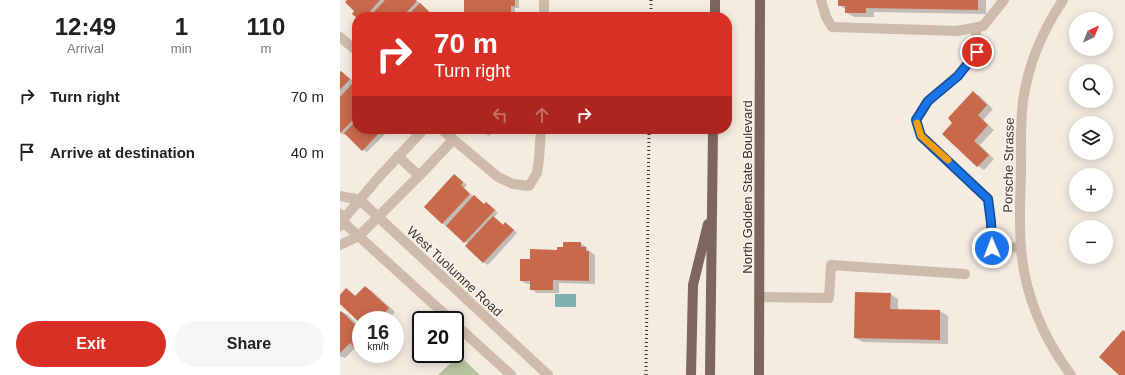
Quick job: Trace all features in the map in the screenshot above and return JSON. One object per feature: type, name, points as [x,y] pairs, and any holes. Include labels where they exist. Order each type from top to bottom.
[{"type":"main road","points":[[715,0],[715,12]]},
{"type":"main road","name":"North Golden State Boulevard","points":[[759,375],[760,0]]},
{"type":"main road","points":[[710,375],[713,134]]},
{"type":"main road","points":[[691,375],[693,285],[712,207]]},
{"type":"street","points":[[544,0],[544,12]]},
{"type":"street","points":[[821,0],[826,17],[832,27],[957,31],[983,26],[1004,0]]},
{"type":"street","name":"Porsche Strasse","points":[[1058,1],[1033,59],[1023,101],[1020,230],[1025,278],[1034,308],[1050,343],[1071,375]]},
{"type":"street","points":[[976,28],[977,52],[958,76],[928,101],[916,120],[921,136],[988,199],[992,248],[1021,247]]},
{"type":"street","points":[[340,37],[352,47]]},
{"type":"street","points":[[419,134],[341,220],[441,311]]},
{"type":"street","points":[[446,134],[498,177],[513,184],[529,186],[537,173],[540,159],[540,134]]},
{"type":"street","points":[[340,245],[359,236],[453,140]]},
{"type":"street","points":[[398,156],[419,176]]},
{"type":"street","points":[[340,196],[360,200]]},
{"type":"street","name":"West Tuolumne Road","points":[[360,200],[548,375]]},
{"type":"street","points":[[760,297],[829,298],[831,265],[965,274]]},
{"type":"street","points":[[464,332],[511,375]]},
{"type":"green space","points":[[464,360],[480,375],[438,375],[451,363],[464,363]]},
{"type":"water","points":[[555,294],[576,294],[576,307],[555,307]]},
{"type":"building","points":[[347,0],[380,0],[369,12],[353,12],[345,2]]},
{"type":"building","points":[[385,0],[417,1],[407,12],[374,12]]},
{"type":"building","points":[[464,0],[515,0],[515,6],[511,6],[511,12],[464,12]]},
{"type":"building","points":[[838,0],[978,0],[978,10],[866,8],[866,13],[845,13],[845,6],[838,6]]},
{"type":"building","points":[[420,3],[430,12],[411,12]]},
{"type":"building","points":[[341,71],[350,79],[340,90],[340,72]]},
{"type":"building","points":[[352,84],[352,121],[340,133],[340,97]]},
{"type":"building","points":[[973,91],[987,105],[978,115],[988,125],[974,141],[989,155],[977,167],[942,134],[952,123],[948,118]]},
{"type":"building","points":[[352,125],[352,134],[378,134],[362,151],[344,133]]},
{"type":"building","points":[[454,174],[463,182],[461,185],[470,194],[442,224],[424,207]]},
{"type":"building","points":[[474,195],[484,204],[486,202],[495,210],[464,243],[446,226]]},
{"type":"building","points":[[493,216],[503,225],[505,222],[514,230],[483,263],[465,246]]},
{"type":"building","points":[[563,242],[581,242],[581,247],[586,247],[586,251],[589,251],[589,281],[553,280],[553,290],[530,290],[530,281],[520,281],[520,259],[530,259],[530,249],[557,250],[557,247],[563,247]]},
{"type":"building","points":[[365,286],[389,308],[386,311],[352,311],[352,315],[340,304],[340,295],[346,288],[355,296]]},
{"type":"building","points":[[855,292],[891,293],[890,309],[940,310],[940,340],[854,338]]},
{"type":"building","points":[[341,311],[352,321],[352,345],[350,343],[340,353]]},
{"type":"building","points":[[1123,330],[1125,332],[1125,375],[1119,375],[1099,357]]},
{"type":"railway","points":[[651,0],[651,12]]},
{"type":"railway","points":[[646,375],[649,134]]},
{"type":"slow traffic","points":[[917,123],[921,136],[948,160]]},
{"type":"route","points":[[977,52],[958,76],[928,101],[916,120],[921,136],[988,199],[992,248]]}]
